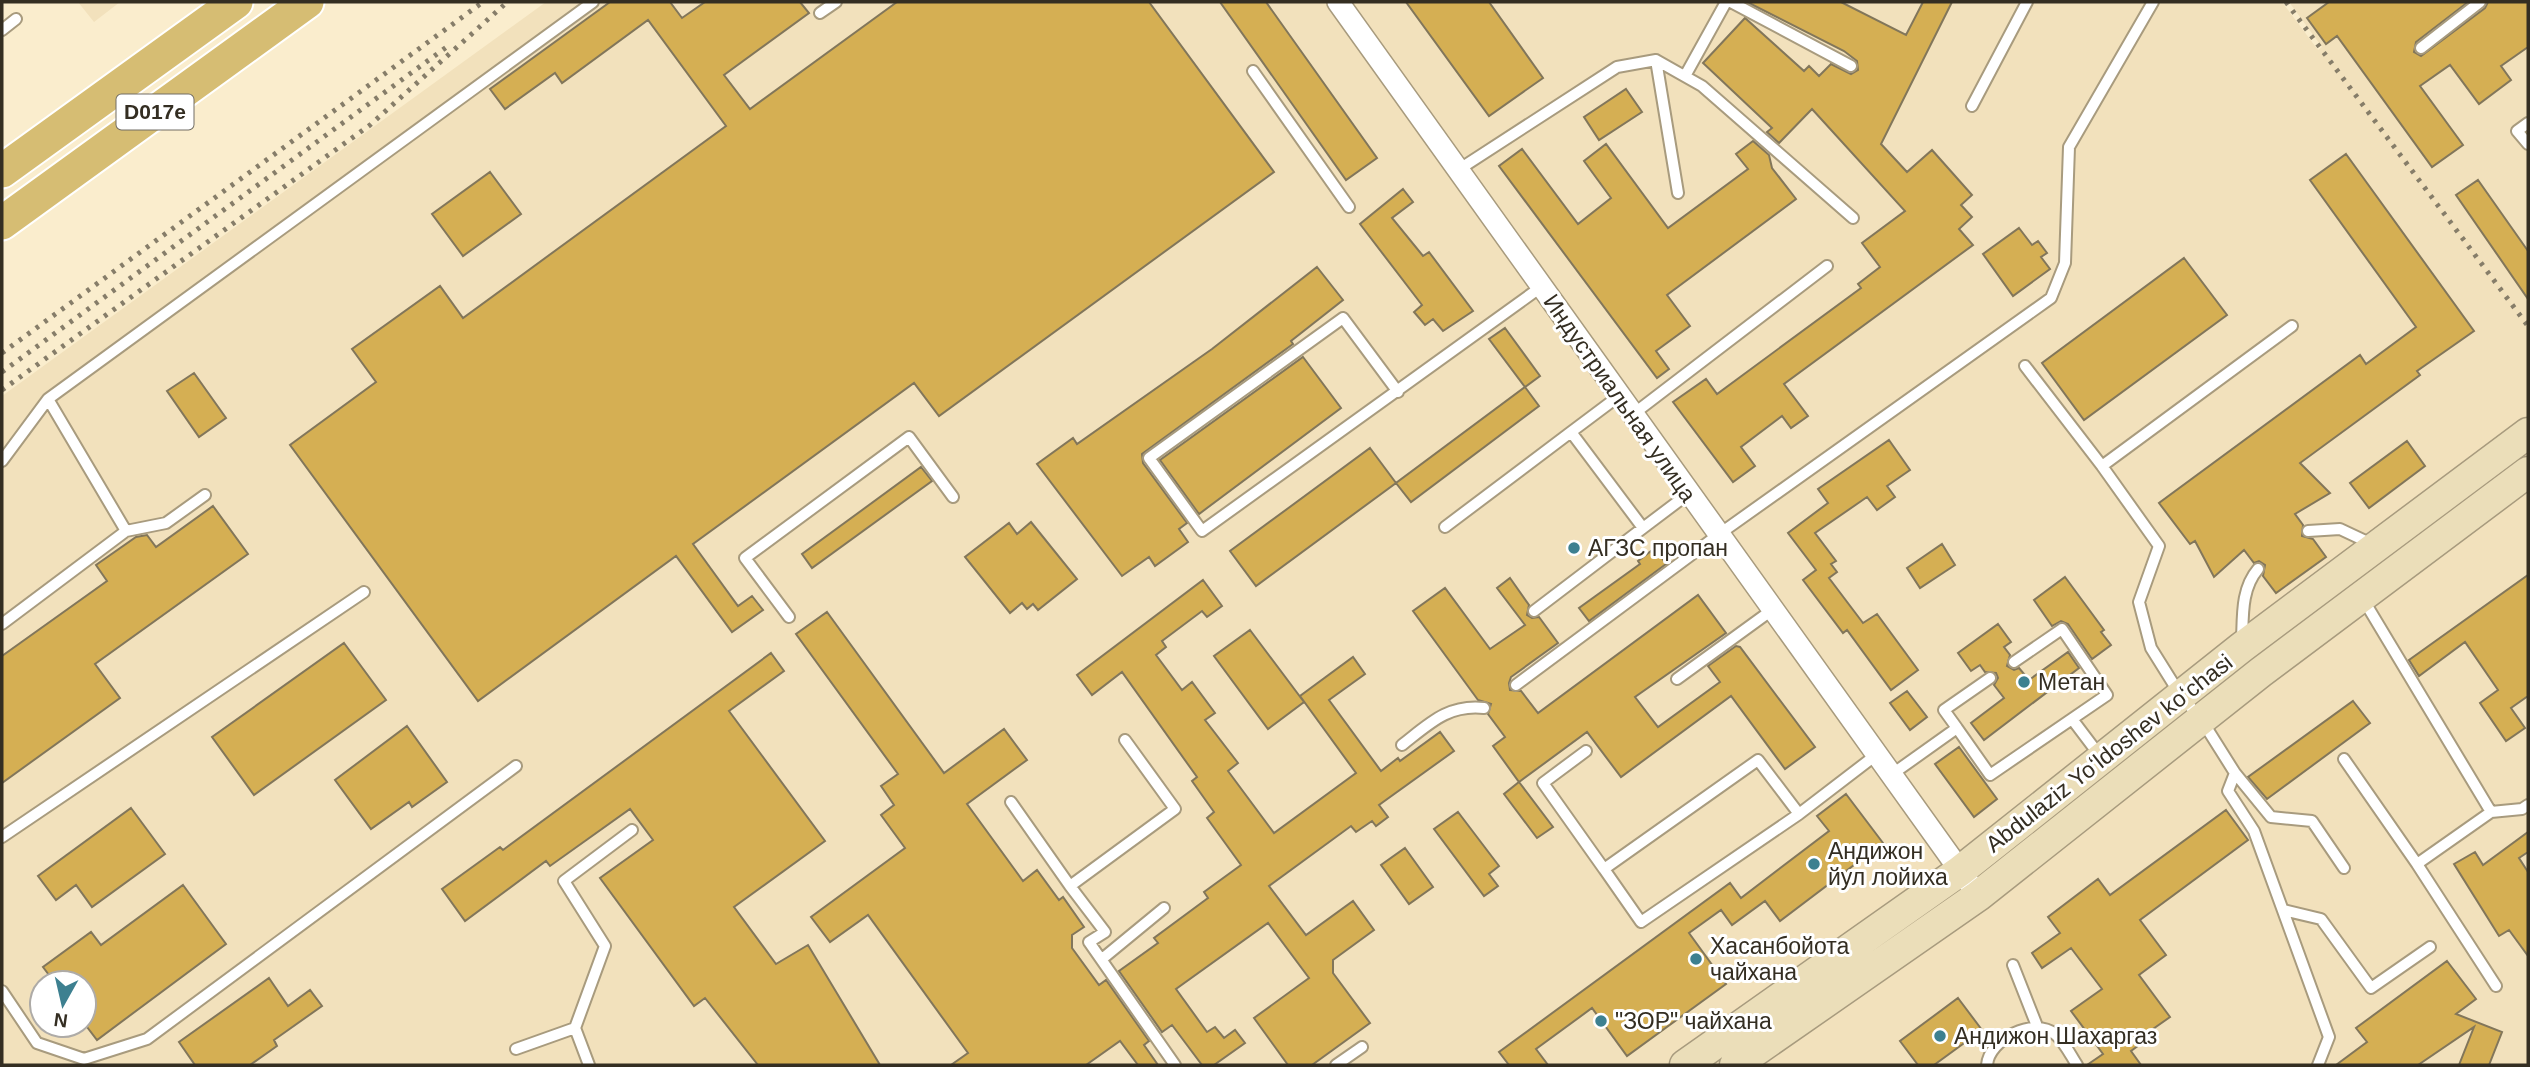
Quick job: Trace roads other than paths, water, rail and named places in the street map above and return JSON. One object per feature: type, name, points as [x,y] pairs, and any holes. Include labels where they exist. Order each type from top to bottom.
[{"type":"main road","name":"D017e","points":[[2,171],[236,2]]},
{"type":"main road","name":"D017e","points":[[2,223],[307,2]]},
{"type":"main road","name":"Abdulaziz Yoʻldoshev koʻchasi","points":[[1735,1065],[1978,895],[2201,719],[2352,585],[2376,547],[2528,433]]},
{"type":"main road","name":"Abdulaziz Yoʻldoshev koʻchasi","points":[[1691,1064],[1960,871],[2242,648],[2352,585],[2528,472]]},
{"type":"street","name":"Индустриальная улица","points":[[1338,2],[1718,536],[1978,895]]},
{"type":"lane","points":[[2,461],[48,398],[593,2]]},
{"type":"lane","points":[[820,13],[836,2]]},
{"type":"lane","points":[[1685,76],[1726,2]]},
{"type":"lane","points":[[1731,2],[1851,66]]},
{"type":"lane","points":[[1972,106],[2027,2]]},
{"type":"lane","points":[[1516,685],[1718,536],[2051,299],[2064,263],[2068,147],[2153,2]]},
{"type":"lane","points":[[2421,48],[2480,2]]},
{"type":"lane","points":[[2,30],[16,19]]},
{"type":"lane","points":[[1458,170],[1617,67],[1656,60],[1702,86],[1853,218]]},
{"type":"lane","points":[[1656,60],[1678,193]]},
{"type":"lane","points":[[1253,71],[1349,207]]},
{"type":"lane","points":[[2528,123],[2517,131],[2528,144]]},
{"type":"lane","points":[[1632,415],[1827,266]]},
{"type":"lane","points":[[1398,393],[1343,318],[1149,458],[1202,531],[1398,393],[1541,287]]},
{"type":"lane","points":[[2102,466],[2292,326]]},
{"type":"lane","points":[[2025,366],[2159,546],[2139,602],[2151,649],[2181,696],[2201,719],[2235,774],[2271,817],[2312,821],[2344,868]]},
{"type":"lane","points":[[1445,527],[1619,396]]},
{"type":"lane","points":[[48,398],[126,531]]},
{"type":"lane","points":[[1571,432],[1643,528]]},
{"type":"lane","points":[[789,617],[745,558],[909,437],[953,497]]},
{"type":"lane","points":[[1534,611],[1688,494]]},
{"type":"lane","points":[[2,624],[126,531],[166,523],[205,495]]},
{"type":"lane","points":[[2308,531],[2340,529],[2376,547]]},
{"type":"lane","points":[[2242,648],[2245,597],[2249,580],[2258,569]]},
{"type":"lane","points":[[2352,585],[2491,812]]},
{"type":"lane","points":[[2,837],[364,592]]},
{"type":"lane","points":[[1677,679],[1772,610]]},
{"type":"lane","points":[[1990,678],[1944,710],[1990,775],[2107,695],[2062,629],[2014,662]]},
{"type":"lane","points":[[1402,745],[1440,716],[1463,706],[1484,708]]},
{"type":"lane","points":[[2072,719],[2102,759]]},
{"type":"lane","points":[[1891,775],[1957,728]]},
{"type":"lane","points":[[1070,886],[1175,809],[1125,740]]},
{"type":"lane","points":[[1586,751],[1543,783],[1641,922],[1799,814],[1876,755]]},
{"type":"lane","points":[[1604,869],[1758,760],[1799,814]]},
{"type":"lane","points":[[2344,760],[2417,864],[2496,986]]},
{"type":"lane","points":[[2,991],[37,1043],[84,1059],[147,1038],[516,766]]},
{"type":"lane","points":[[2235,774],[2228,791],[2254,831],[2329,1037],[2318,1065]]},
{"type":"lane","points":[[1011,802],[1105,932],[1089,942],[1175,1065]]},
{"type":"lane","points":[[2417,864],[2491,812],[2526,811]]},
{"type":"lane","points":[[589,1065],[575,1028],[605,946],[564,881],[632,830]]},
{"type":"lane","points":[[1101,959],[1164,908]]},
{"type":"lane","points":[[2283,910],[2321,919],[2371,988],[2430,947]]},
{"type":"lane","points":[[2013,965],[2037,1027]]},
{"type":"lane","points":[[1987,1065],[1993,1048],[2025,1028],[2037,1027],[2057,1035],[2077,1065]]},
{"type":"lane","points":[[516,1049],[575,1028]]},
{"type":"lane","points":[[1336,1065],[1362,1046]]},
{"type":"railway","points":[[2,353],[483,2]]},
{"type":"railway","points":[[2286,2],[2528,326]]},
{"type":"railway","points":[[2,390],[370,125],[504,5]]},
{"type":"railway","points":[[2,372],[448,46]]},
{"type":"place","name":"АГЗС пропан","points":[[1574,548]]},
{"type":"place","name":"Метан","points":[[2024,682]]},
{"type":"place","name":"Андижон йул лойиха","points":[[1814,864]]},
{"type":"place","name":"Хасанбойота чайхана","points":[[1696,959]]},
{"type":"place","name":"\"ЗОР\" чайхана","points":[[1601,1021]]},
{"type":"place","name":"Андижон Шахаргаз","points":[[1940,1036]]}]
